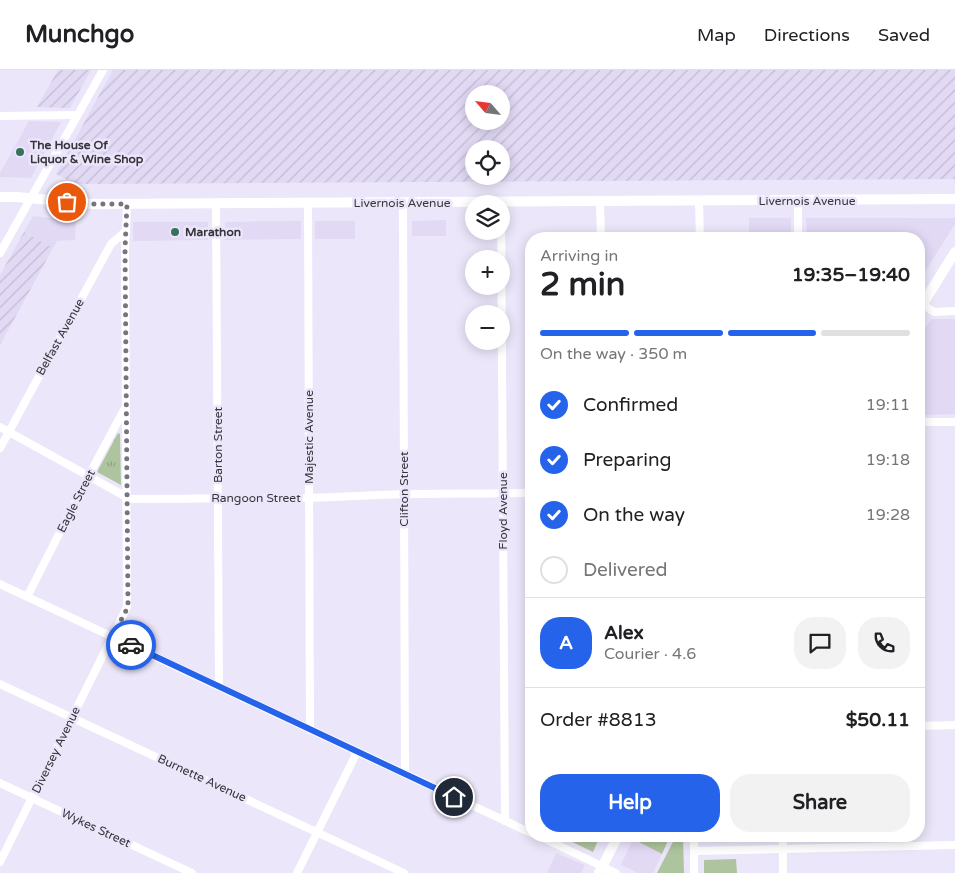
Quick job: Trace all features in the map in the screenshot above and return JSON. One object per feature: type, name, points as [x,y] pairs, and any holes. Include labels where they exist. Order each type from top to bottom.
[{"type":"main road","name":"Livernois Avenue","points":[[0,197],[89,204],[465,202]]},
{"type":"main road","name":"Livernois Avenue","points":[[510,202],[955,200]]},
{"type":"main road","points":[[925,299],[955,252]]},
{"type":"main road","points":[[601,870],[615,842]]},
{"type":"street","points":[[0,253],[103,70]]},
{"type":"street","points":[[0,116],[77,115]]},
{"type":"street","points":[[699,201],[700,232]]},
{"type":"street","points":[[798,201],[798,232]]},
{"type":"street","points":[[600,202],[601,232]]},
{"type":"street","name":"Clifton Street","points":[[403,203],[405,774]]},
{"type":"street","name":"Diversey Avenue","points":[[0,862],[128,607],[126,406],[127,204]]},
{"type":"street","name":"Barton Street","points":[[216,204],[219,687]]},
{"type":"street","name":"Majestic Avenue","points":[[308,204],[310,730]]},
{"type":"street","name":"Belfast Avenue","points":[[0,448],[111,244],[126,231]]},
{"type":"street","name":"Floyd Avenue","points":[[501,240],[504,821]]},
{"type":"street","points":[[925,309],[934,312],[955,311]]},
{"type":"street","name":"Eagle Street","points":[[27,597],[126,406]]},
{"type":"street","points":[[925,422],[955,422]]},
{"type":"street","points":[[0,426],[120,492],[127,498]]},
{"type":"street","name":"Rangoon Street","points":[[127,498],[309,498],[404,494],[525,493]]},
{"type":"street","points":[[0,584],[525,830]]},
{"type":"street","name":"Burnette Avenue","points":[[0,684],[404,873]]},
{"type":"street","points":[[925,726],[955,725]]},
{"type":"street","points":[[298,873],[357,752]]},
{"type":"street","name":"Wykes Street","points":[[0,783],[192,873]]},
{"type":"street","points":[[558,842],[601,870],[616,873]]},
{"type":"street","points":[[694,842],[694,873]]},
{"type":"street","points":[[783,842],[783,873]]},
{"type":"street","points":[[694,851],[955,845]]},
{"type":"shaded area","points":[[58,70],[91,70],[70,108],[37,107]]},
{"type":"shaded area","points":[[113,70],[955,70],[955,179],[510,182],[510,140],[465,140],[465,182],[75,184],[56,174]]},
{"type":"shaded area","points":[[29,121],[61,122],[31,178],[0,177],[0,173]]},
{"type":"shaded area","points":[[33,216],[76,221],[75,240],[57,241],[53,248],[24,232]]},
{"type":"shaded area","points":[[749,218],[791,218],[791,232],[749,232]]},
{"type":"shaded area","points":[[806,218],[955,218],[955,224],[925,271],[925,232],[807,232]]},
{"type":"shaded area","points":[[446,220],[446,236],[412,236],[412,221]]},
{"type":"shaded area","points":[[301,221],[301,239],[225,240],[225,222]]},
{"type":"shaded area","points":[[315,221],[355,221],[355,239],[315,239]]},
{"type":"shaded area","points":[[133,222],[208,222],[208,240],[133,241]]},
{"type":"shaded area","points":[[24,232],[53,248],[0,345],[0,275]]},
{"type":"shaded area","points":[[931,319],[955,319],[955,414],[925,415],[925,329]]},
{"type":"shaded area","points":[[632,842],[639,842],[662,854],[653,873],[638,873],[621,865]]},
{"type":"shaded area","points":[[556,853],[585,865],[581,873],[547,873]]},
{"type":"green space","points":[[118,433],[120,434],[121,485],[97,472]]},
{"type":"green space","points":[[572,842],[597,842],[593,852]]},
{"type":"green space","points":[[639,842],[667,842],[662,854]]},
{"type":"green space","points":[[673,842],[683,842],[684,873],[657,873]]},
{"type":"green space","points":[[736,859],[737,873],[704,873],[704,860]]},
{"type":"way so far","points":[[67,202],[127,204],[125,249],[128,607],[112,637],[131,645]]},
{"type":"place","name":"The House Of Liquor & Wine Shop","points":[[20,152]]},
{"type":"place","name":"Marathon","points":[[175,232]]},
{"type":"route","points":[[131,645],[454,797]]}]
